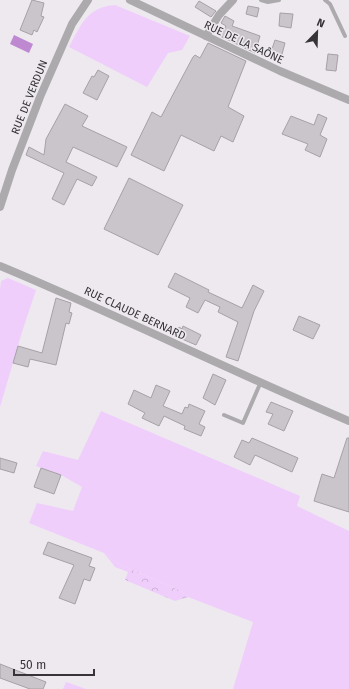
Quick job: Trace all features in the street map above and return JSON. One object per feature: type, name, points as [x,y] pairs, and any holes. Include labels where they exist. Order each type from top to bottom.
[{"type":"street","name":"RUE DE VERDUN","points":[[0,207],[12,170],[40,97],[72,24],[88,0]]},
{"type":"street","name":"RUE DE LA SAÔNE","points":[[130,0],[280,71],[349,100]]},
{"type":"street","points":[[206,36],[219,15],[233,0]]},
{"type":"street","name":"RUE CLAUDE BERNARD","points":[[0,266],[89,303],[260,384],[349,421]]},
{"type":"lane","points":[[261,0],[268,2],[278,0]]},
{"type":"lane","points":[[325,0],[330,4],[345,36]]},
{"type":"lane","points":[[224,415],[243,423],[260,384]]},
{"type":"green space","points":[[115,5],[190,36],[182,50],[168,53],[147,87],[69,47],[81,25],[91,13],[105,6]]},
{"type":"green space","points":[[8,278],[36,290],[0,407],[0,290],[1,281]]},
{"type":"green space","points":[[101,411],[300,496],[297,506],[349,531],[349,689],[233,689],[253,622],[188,597],[181,591],[121,565],[104,553],[29,523],[37,503],[73,511],[82,487],[63,476],[36,466],[43,451],[78,460]]},
{"type":"green space","points":[[104,553],[121,565],[181,591],[188,597],[175,601],[125,580],[128,572],[115,567]]},
{"type":"green space","points":[[66,682],[86,689],[63,689]]},
{"type":"shaded area","points":[[14,35],[33,44],[29,53],[10,44]]},
{"type":"building","points":[[32,0],[44,3],[41,16],[44,17],[37,32],[34,30],[32,35],[20,30]]},
{"type":"building","points":[[199,1],[216,11],[211,17],[195,7]]},
{"type":"building","points":[[248,6],[259,8],[257,17],[246,14]]},
{"type":"building","points":[[280,13],[293,14],[291,28],[279,26]]},
{"type":"building","points":[[225,16],[234,21],[232,26],[260,36],[255,53],[220,36],[226,26],[221,23]]},
{"type":"building","points":[[275,40],[285,43],[281,58],[270,55]]},
{"type":"building","points":[[208,43],[246,61],[228,107],[244,116],[233,142],[221,136],[214,151],[181,135],[164,171],[131,155],[152,112],[161,117],[193,57],[195,55],[200,58]]},
{"type":"building","points":[[328,54],[338,55],[336,71],[326,70]]},
{"type":"building","points":[[98,70],[109,76],[97,100],[83,93],[92,76],[94,77]]},
{"type":"building","points":[[65,104],[88,116],[82,126],[127,147],[117,167],[73,147],[66,162],[97,177],[92,186],[77,179],[64,205],[52,199],[64,173],[26,155],[29,147],[44,155],[46,139]]},
{"type":"building","points":[[318,114],[327,118],[320,135],[327,139],[320,157],[305,150],[308,144],[282,134],[291,116],[314,125]]},
{"type":"building","points":[[129,178],[183,205],[158,255],[104,229]]},
{"type":"building","points":[[175,273],[209,290],[208,292],[242,308],[253,285],[264,291],[254,311],[238,361],[226,357],[238,322],[218,312],[220,307],[205,300],[198,313],[186,307],[190,298],[168,287]]},
{"type":"building","points":[[56,298],[71,303],[69,312],[72,313],[69,324],[66,323],[56,365],[30,359],[28,367],[13,363],[18,346],[42,353]]},
{"type":"building","points":[[299,316],[320,325],[313,339],[293,330]]},
{"type":"building","points":[[183,326],[201,335],[196,345],[175,336],[179,327],[182,329]]},
{"type":"building","points":[[213,374],[226,380],[215,405],[203,398]]},
{"type":"building","points":[[156,385],[170,391],[163,406],[182,414],[185,407],[188,408],[189,404],[205,411],[199,424],[205,427],[201,436],[184,429],[185,426],[164,416],[159,426],[142,418],[145,413],[128,404],[134,390],[151,398]]},
{"type":"building","points":[[271,402],[293,411],[284,431],[268,424],[273,414],[266,412]]},
{"type":"building","points":[[252,438],[298,458],[292,472],[255,455],[250,465],[234,457],[242,440],[249,443]]},
{"type":"building","points":[[347,438],[349,438],[349,512],[314,501],[322,474],[334,478]]},
{"type":"building","points":[[0,458],[17,463],[14,473],[0,469]]},
{"type":"building","points":[[41,468],[61,475],[54,494],[34,487]]},
{"type":"building","points":[[48,542],[92,558],[89,566],[95,568],[90,581],[84,579],[75,604],[59,598],[74,565],[43,554]]},
{"type":"building","points":[[0,664],[46,682],[43,689],[30,689],[0,678]]}]
